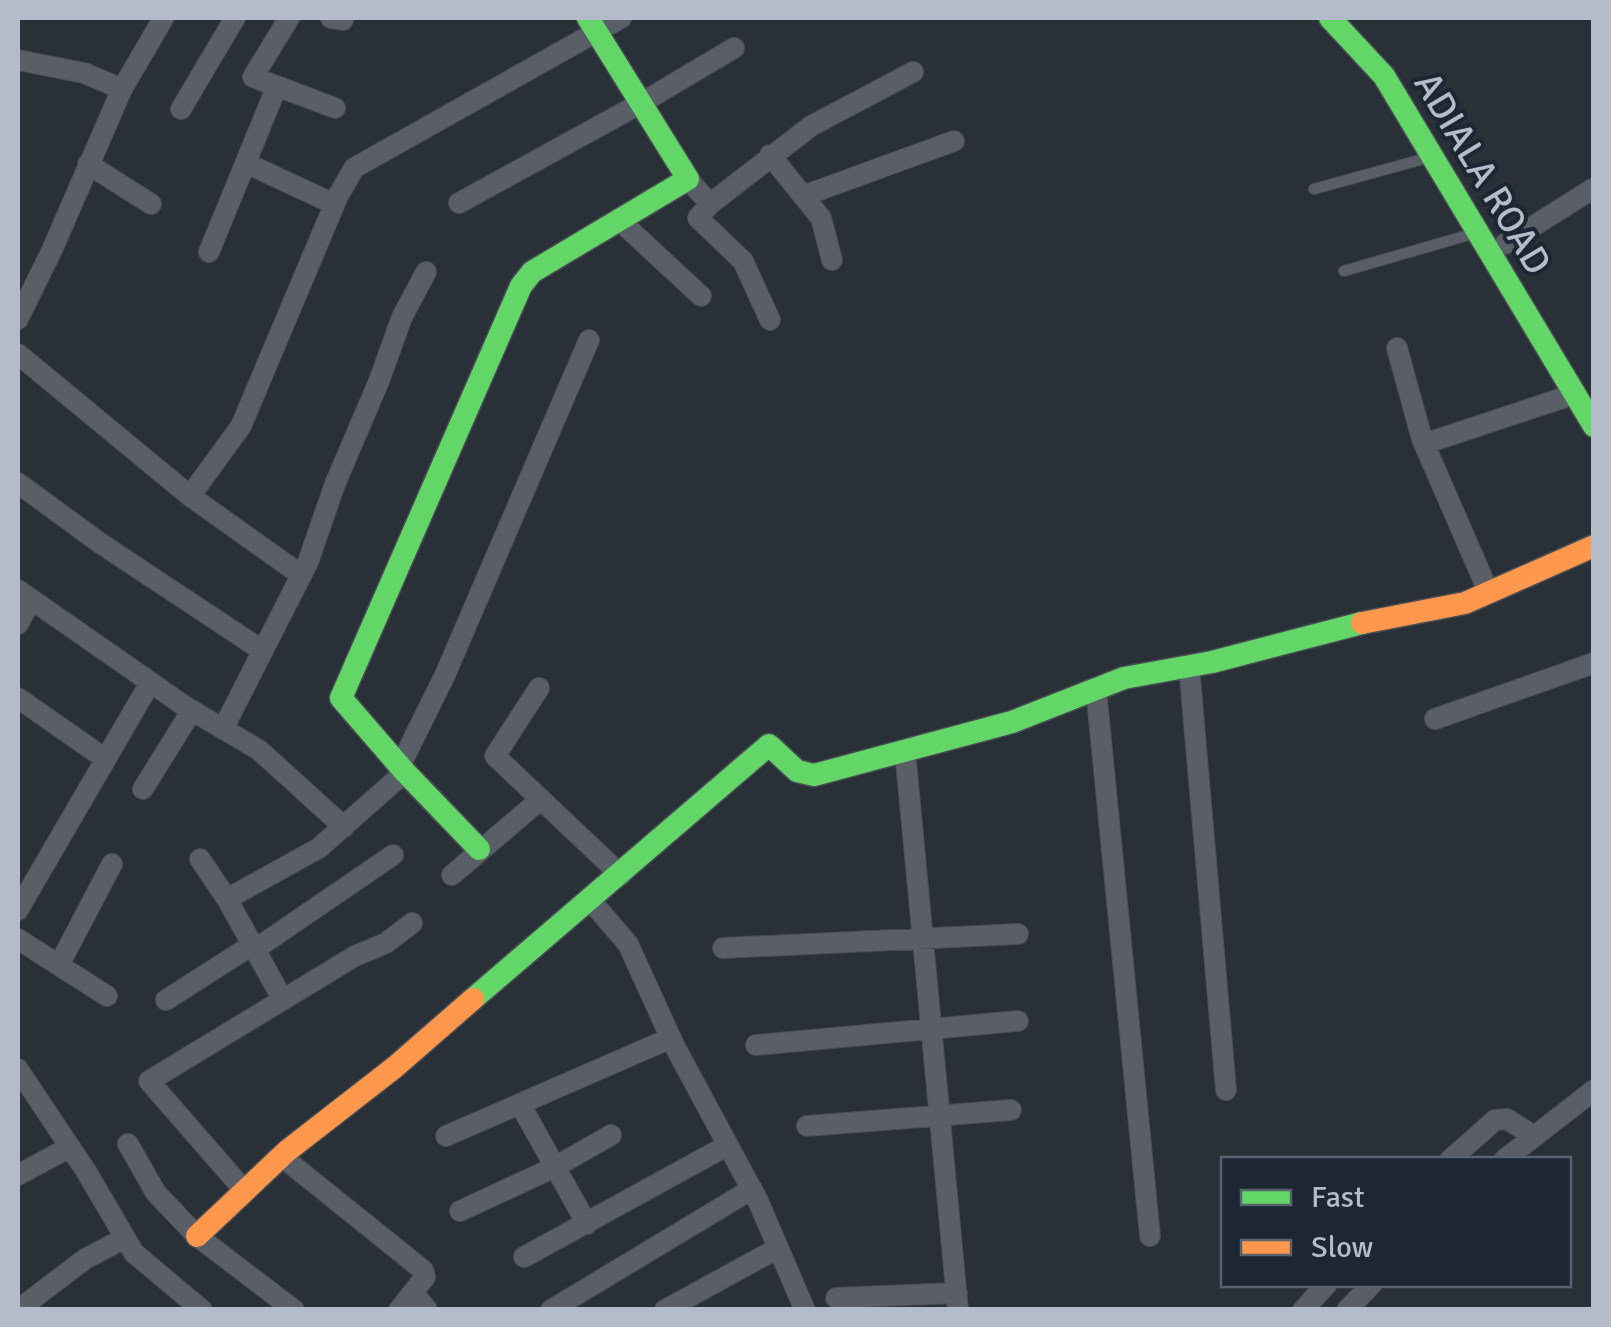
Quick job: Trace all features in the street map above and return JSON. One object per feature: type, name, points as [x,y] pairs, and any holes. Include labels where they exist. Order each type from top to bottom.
[{"type":"street","points":[[181,109],[235,18]]},
{"type":"street","points":[[289,18],[253,76],[335,108]]},
{"type":"street","points":[[190,496],[241,426],[334,204],[354,168],[592,24],[621,18]]},
{"type":"street","name":"ADIALA ROAD","points":[[1330,18],[1384,76],[1478,232],[1584,392]]},
{"type":"street","name":"ADIALA ROAD","points":[[1354,18],[1396,63],[1505,244],[1584,392],[1594,426]]},
{"type":"street","points":[[18,318],[122,89],[163,20]]},
{"type":"street","points":[[592,24],[644,102],[688,179],[710,204]]},
{"type":"street","points":[[459,202],[644,102],[734,48]]},
{"type":"street","points":[[18,60],[84,73],[122,89]]},
{"type":"street","points":[[770,320],[742,261],[698,218],[770,155],[811,126],[913,72]]},
{"type":"street","points":[[208,252],[248,164],[277,86]]},
{"type":"street","points":[[803,196],[954,141]]},
{"type":"street","points":[[770,155],[827,230],[832,260]]},
{"type":"street","points":[[88,164],[150,204]]},
{"type":"street","points":[[248,164],[334,204]]},
{"type":"street","points":[[480,849],[402,769],[341,698],[521,286],[532,272],[688,179]]},
{"type":"street","points":[[1505,244],[1594,188]]},
{"type":"street","points":[[620,220],[701,296]]},
{"type":"street","points":[[223,729],[301,575],[402,317],[426,272]]},
{"type":"street","points":[[227,899],[318,848],[402,769],[589,340]]},
{"type":"street","points":[[1398,348],[1424,444],[1489,593]]},
{"type":"street","points":[[18,354],[190,496],[301,575]]},
{"type":"street","points":[[1424,444],[1584,392]]},
{"type":"street","points":[[18,483],[263,651]]},
{"type":"street","points":[[197,1236],[281,1156],[395,1067],[769,746],[797,771],[814,775],[1012,722],[1124,678],[1190,666],[1331,629],[1465,603],[1594,546]]},
{"type":"street","points":[[18,624],[24,595],[192,710],[258,750],[344,827]]},
{"type":"street","points":[[1434,719],[1594,663]]},
{"type":"street","points":[[1190,666],[1226,1090]]},
{"type":"street","points":[[18,906],[150,682]]},
{"type":"street","points":[[539,688],[495,756],[621,875]]},
{"type":"street","points":[[1096,689],[1150,1236]]},
{"type":"street","points":[[18,698],[104,758]]},
{"type":"street","points":[[144,789],[192,710]]},
{"type":"street","points":[[836,1298],[957,1301],[905,752]]},
{"type":"street","points":[[452,875],[542,799]]},
{"type":"street","points":[[166,1000],[253,948],[393,855]]},
{"type":"street","points":[[200,859],[283,1000]]},
{"type":"street","points":[[59,966],[112,864]]},
{"type":"street","points":[[592,901],[628,944],[671,1038],[752,1188],[804,1310]]},
{"type":"street","points":[[243,1189],[149,1081],[355,956],[386,944],[412,924]]},
{"type":"street","points":[[723,948],[1018,934]]},
{"type":"street","points":[[18,939],[107,996]]},
{"type":"street","points":[[756,1045],[1018,1022]]},
{"type":"street","points":[[446,1136],[671,1038]]},
{"type":"street","points":[[18,1069],[134,1252],[202,1310]]},
{"type":"street","points":[[1507,1157],[1594,1090]]},
{"type":"street","points":[[520,1104],[587,1224]]},
{"type":"street","points":[[807,1126],[1011,1110]]},
{"type":"street","points":[[1453,1157],[1496,1120],[1507,1119],[1532,1135]]},
{"type":"street","points":[[460,1211],[611,1135]]},
{"type":"street","points":[[128,1144],[156,1192],[197,1236],[294,1310]]},
{"type":"street","points":[[524,1257],[728,1145]]},
{"type":"street","points":[[18,1176],[70,1146]]},
{"type":"street","points":[[281,1156],[424,1270],[425,1278],[399,1310]]},
{"type":"street","points":[[550,1310],[752,1188]]},
{"type":"street","points":[[18,1310],[85,1260],[126,1238]]},
{"type":"street","points":[[665,1310],[778,1248]]},
{"type":"street","points":[[1303,1310],[1324,1287]]},
{"type":"street","points":[[1347,1310],[1369,1287]]},
{"type":"street","points":[[413,1292],[426,1310]]},
{"type":"lane","points":[[1314,190],[1432,157]]},
{"type":"lane","points":[[1344,271],[1478,232]]},
{"type":"traffic: fast","points":[[479,849],[341,698],[521,286],[532,272],[688,179],[588,18]]},
{"type":"traffic: fast","points":[[1330,18],[1384,76],[1594,426]]},
{"type":"traffic: fast","points":[[473,999],[769,745],[797,771],[814,775],[1012,722],[1124,678],[1212,662],[1362,623]]},
{"type":"traffic: slow","points":[[1362,623],[1465,603],[1594,546]]},
{"type":"traffic: slow","points":[[197,1236],[287,1151],[395,1067],[473,999]]}]
